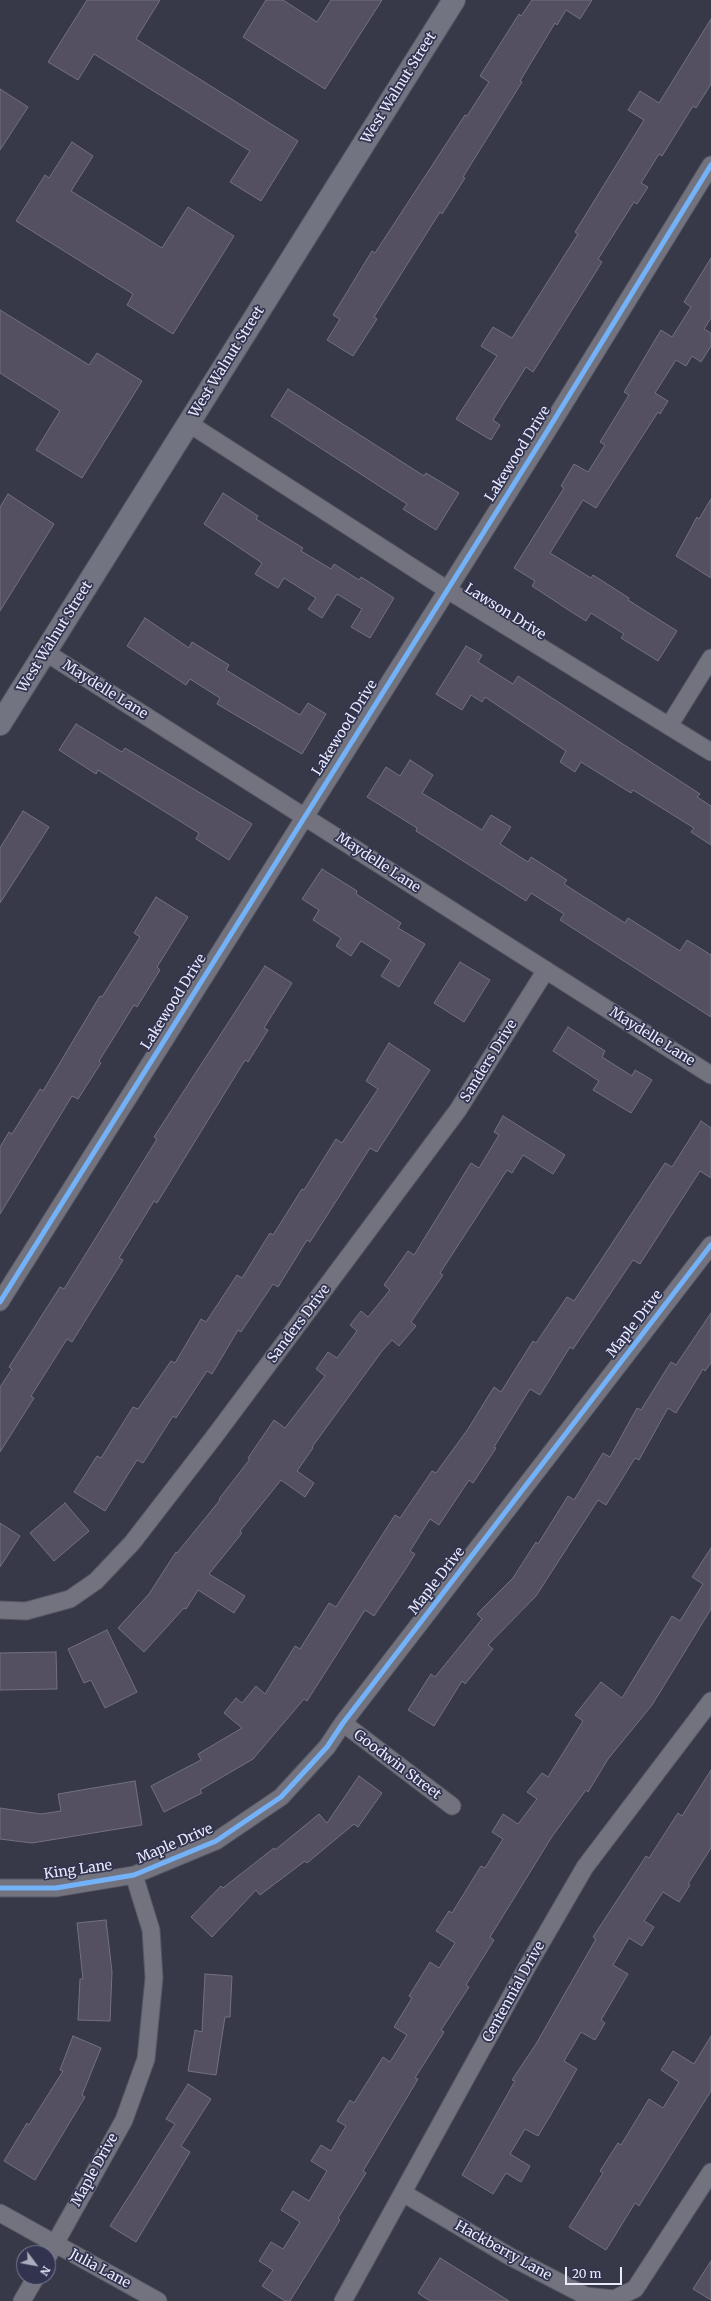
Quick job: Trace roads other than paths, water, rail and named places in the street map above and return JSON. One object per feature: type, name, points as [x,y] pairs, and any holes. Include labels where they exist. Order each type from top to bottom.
[{"type":"main road","name":"West Walnut Street","points":[[0,724],[454,0]]},
{"type":"street","name":"Lakewood Drive","points":[[0,1302],[446,589],[546,433],[711,166]]},
{"type":"street","name":"Lawson Drive","points":[[188,423],[446,589],[711,752]]},
{"type":"street","name":"Maydelle Lane","points":[[45,652],[711,1075]]},
{"type":"street","points":[[669,726],[711,658]]},
{"type":"street","name":"Sanders Drive","points":[[0,1610],[26,1611],[70,1599],[96,1581],[132,1543],[214,1438],[458,1110],[546,970]]},
{"type":"street","name":"Maple Drive","points":[[54,2245],[124,2120],[146,2059],[154,1978],[151,1930],[134,1875],[216,1841],[282,1797],[327,1747],[343,1723],[711,1244]]},
{"type":"street","name":"Centennial Drive","points":[[343,2301],[527,1967],[585,1867],[711,1701]]},
{"type":"street","name":"Goodwin Street","points":[[343,1723],[452,1806]]},
{"type":"street","name":"King Lane","points":[[0,1888],[56,1888],[134,1875]]},
{"type":"street","name":"Hackberry Lane","points":[[403,2193],[509,2256],[586,2296],[614,2299],[635,2289],[711,2172]]},
{"type":"street","name":"Julia Lane","points":[[0,2213],[44,2245]]},
{"type":"street","name":"Julia Lane","points":[[56,2252],[158,2301]]},
{"type":"street","points":[[22,2301],[31,2285]]}]
